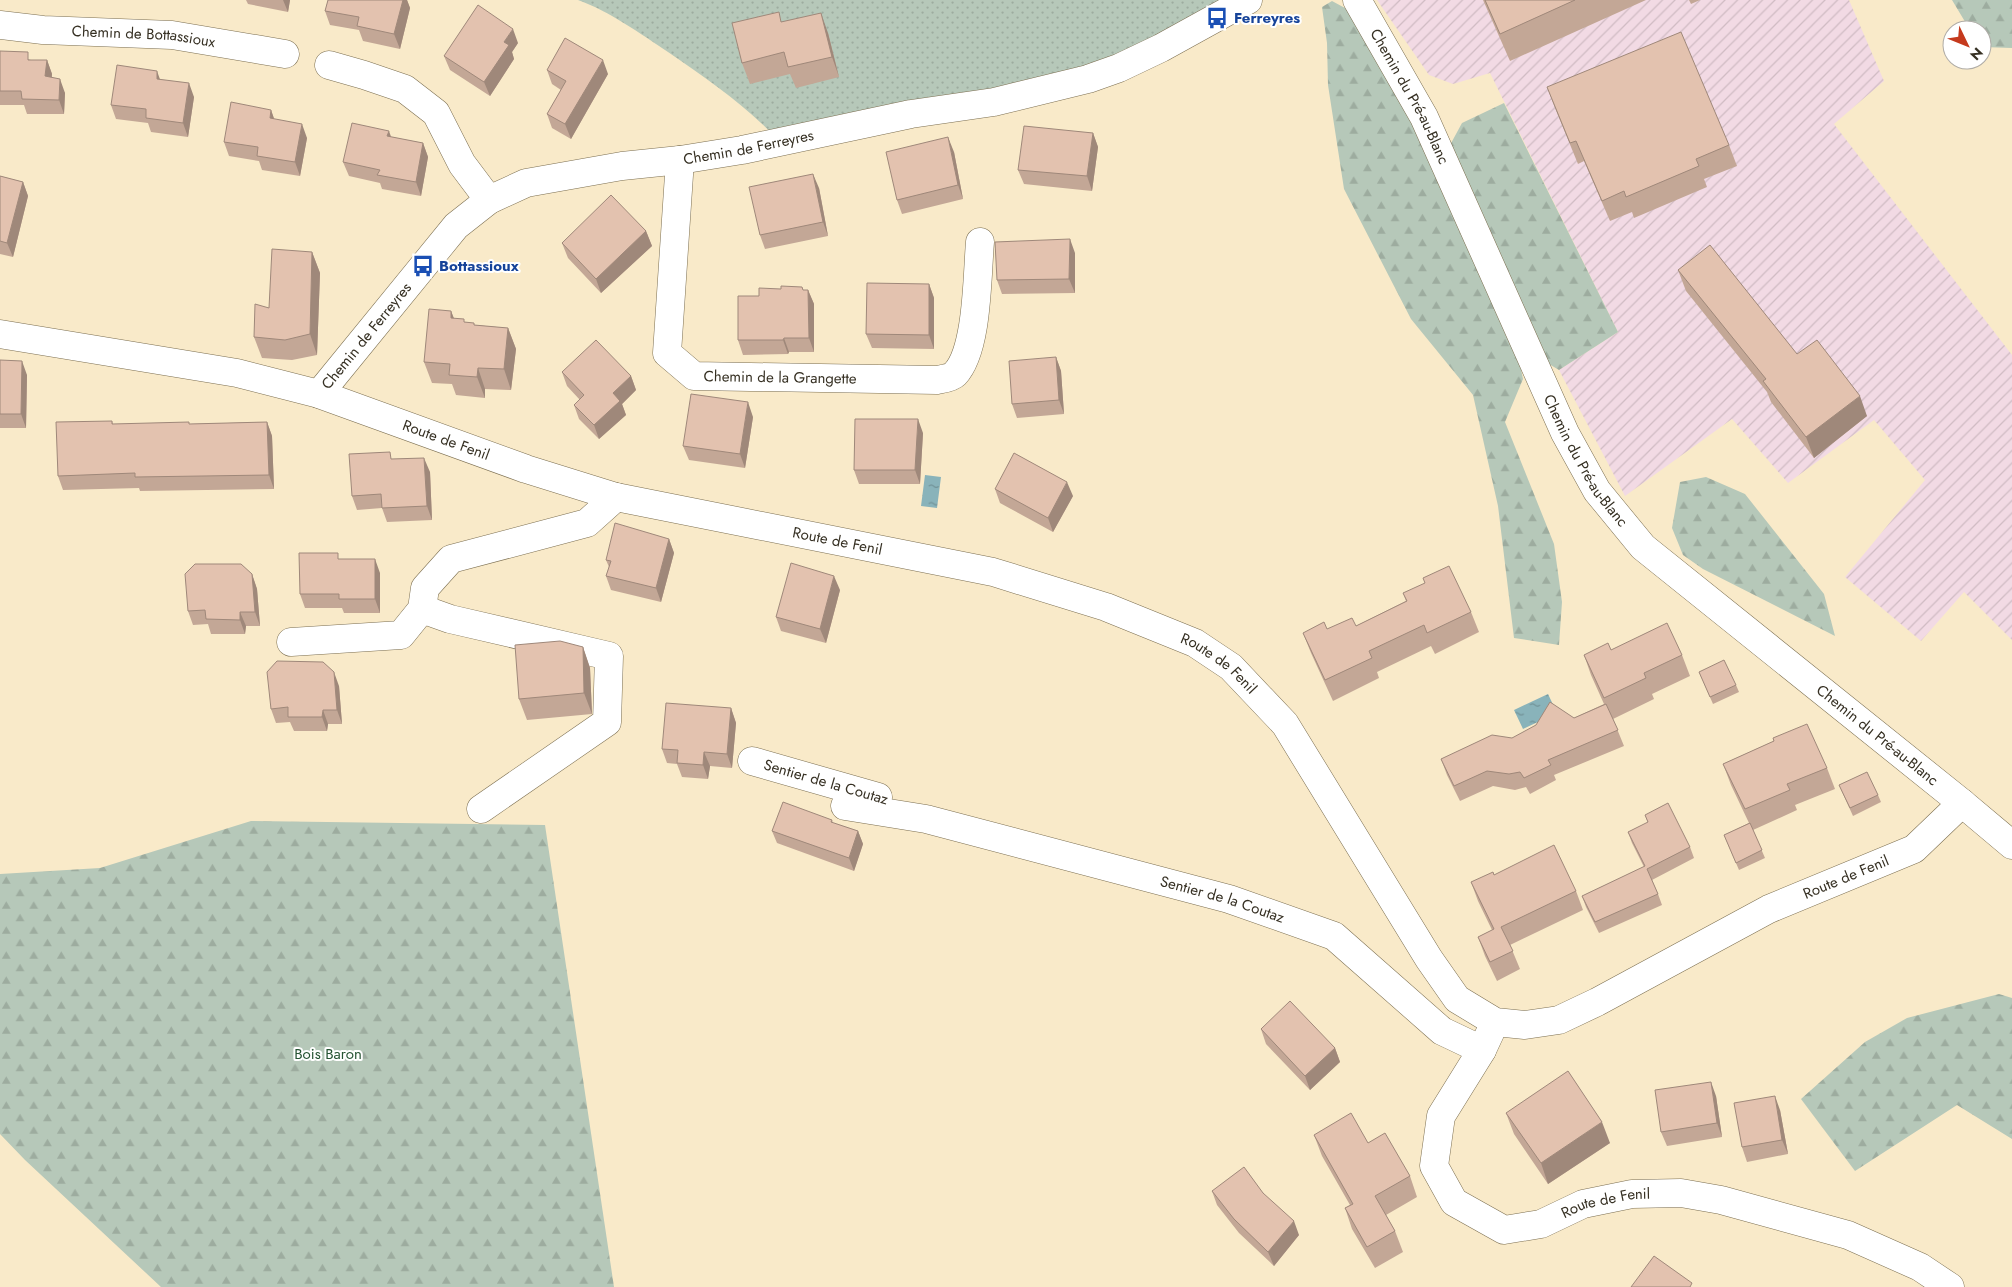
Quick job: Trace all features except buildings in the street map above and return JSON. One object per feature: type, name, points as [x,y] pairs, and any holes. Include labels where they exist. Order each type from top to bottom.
[{"type":"street","name":"Chemin de Ferreyres","points":[[319,394],[456,226],[489,200],[526,183],[622,166],[680,160],[742,150],[911,114],[994,102],[1088,79],[1119,68],[1161,48],[1248,0]]},
{"type":"street","name":"Chemin du Pré-au-Blanc","points":[[1358,0],[1424,117],[1565,433],[1597,490],[1643,547],[1962,803]]},
{"type":"street","name":"Chemin de Bottassioux","points":[[0,25],[43,30],[172,35],[285,54]]},
{"type":"street","points":[[328,65],[406,89],[436,113],[462,164],[489,200]]},
{"type":"street","name":"Chemin de la Grangette","points":[[680,160],[667,353],[694,376],[936,380],[953,376],[963,363],[971,340],[980,242]]},
{"type":"street","name":"Route de Fenil","points":[[0,334],[237,373],[319,394],[526,469],[616,497],[993,572],[1106,608],[1195,643],[1231,667],[1285,724],[1457,1000],[1495,1022],[1525,1025],[1558,1020],[1597,1002],[1769,909],[1914,849],[1962,803]]},
{"type":"street","points":[[291,642],[401,635],[422,609],[425,588],[451,559],[587,522],[616,497]]},
{"type":"street","points":[[422,609],[450,619],[609,656],[607,722],[481,809]]},
{"type":"street","name":"Sentier de la Coutaz","points":[[752,761],[901,804],[918,810],[926,819]]},
{"type":"street","points":[[1962,803],[2012,845]]},
{"type":"street","name":"Sentier de la Coutaz","points":[[845,806],[926,819],[1229,899],[1334,936],[1442,1031],[1482,1050]]},
{"type":"street","name":"Route de Fenil","points":[[1495,1022],[1482,1050],[1441,1116],[1434,1166],[1454,1202],[1504,1230],[1541,1224],[1584,1204],[1632,1194],[1681,1193],[1721,1200],[1848,1235],[1920,1267],[1950,1287]]},
{"type":"shaded area","points":[[1377,0],[1849,0],[1884,81],[1834,124],[2012,355],[2012,640],[1964,592],[1921,641],[1845,577],[1925,480],[1874,420],[1788,483],[1732,419],[1625,496],[1559,370],[1618,332],[1490,73],[1453,84],[1429,75]]},
{"type":"green space","points":[[578,0],[1248,0],[1161,48],[779,141],[740,104],[698,73],[624,23]]},
{"type":"green space","points":[[1952,0],[2012,0],[2012,48],[1992,47],[1992,20],[1964,20]]},
{"type":"green space","points":[[1332,1],[1369,21],[1443,158],[1462,123],[1504,103],[1618,332],[1559,370],[1529,352],[1508,307],[1523,379],[1505,422],[1554,544],[1562,602],[1559,645],[1514,638],[1498,506],[1473,395],[1411,319],[1344,189],[1328,85],[1327,43],[1322,7]]},
{"type":"green space","points":[[1706,477],[1745,494],[1824,594],[1835,636],[1703,569],[1683,555],[1672,528],[1680,482]]},
{"type":"green space","name":"Bois Baron","points":[[251,821],[545,825],[614,1287],[161,1287],[25,1160],[0,1134],[0,874],[100,868]]},
{"type":"green space","points":[[1999,994],[2012,998],[2012,1139],[1957,1105],[1855,1171],[1801,1099],[1865,1042],[1907,1018]]},
{"type":"water","points":[[925,475],[941,477],[937,508],[921,506]]},
{"type":"water","points":[[1548,694],[1557,713],[1523,729],[1514,710]]},
{"type":"place","name":"Ferreyres","points":[[1217,18]]},
{"type":"place","name":"Bottassioux","points":[[423,266]]}]
